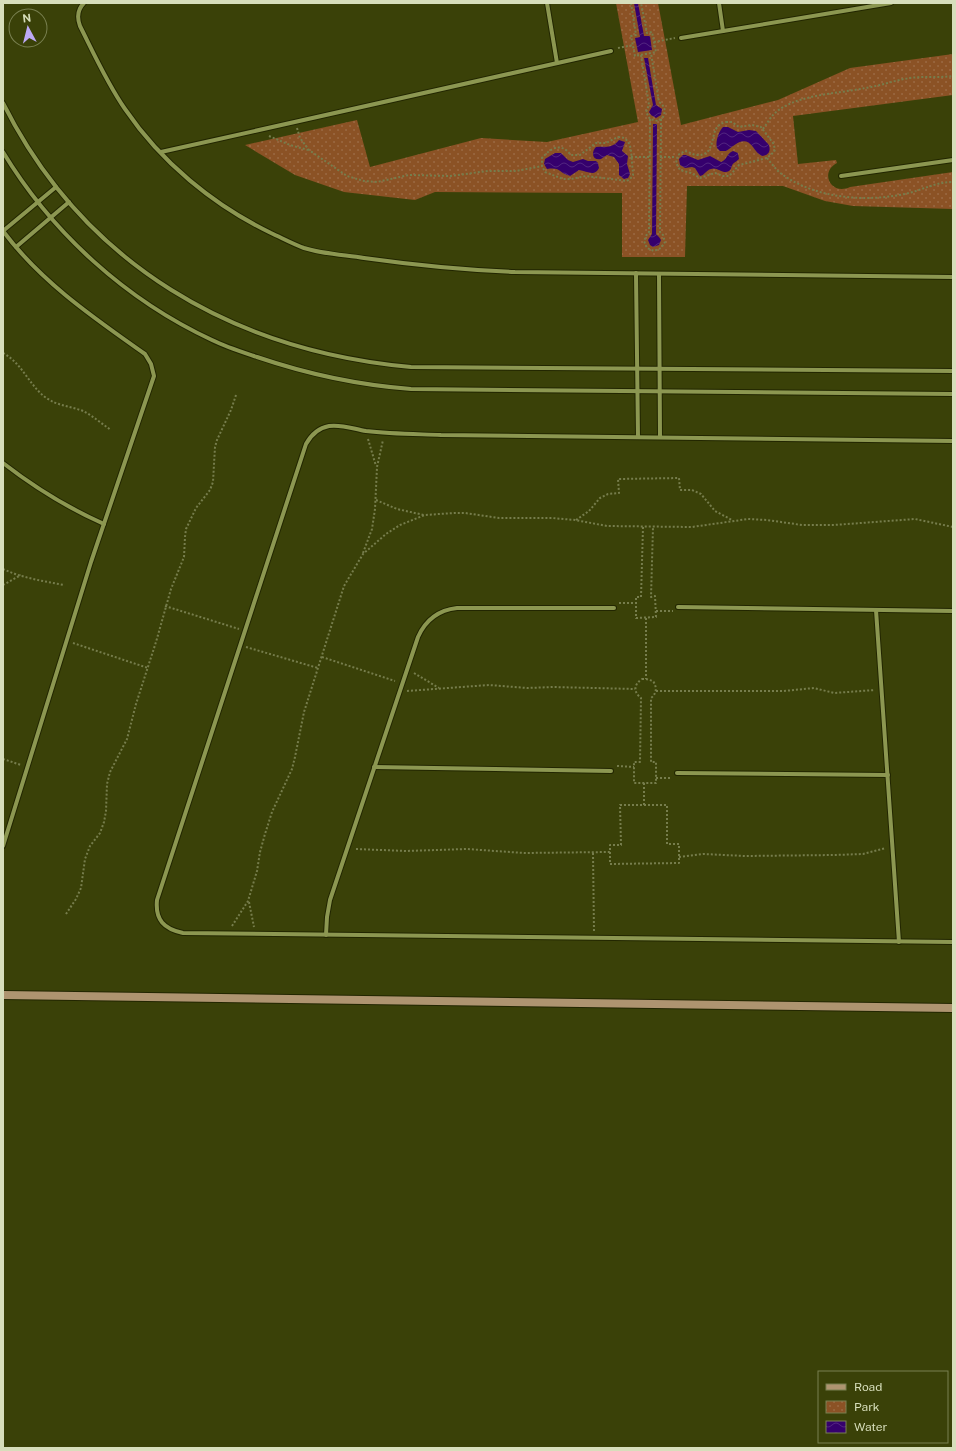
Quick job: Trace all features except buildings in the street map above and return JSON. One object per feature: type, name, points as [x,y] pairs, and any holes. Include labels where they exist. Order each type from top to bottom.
[{"type":"main road","points":[[3,995],[953,1008]]},
{"type":"street","points":[[84,3],[79,11],[78,21],[113,90],[139,128],[160,152],[186,177],[223,206],[262,229],[305,248],[391,262],[475,270],[542,273],[953,277]]},
{"type":"street","points":[[547,3],[556,63]]},
{"type":"street","points":[[719,3],[723,31]]},
{"type":"street","points":[[683,38],[892,3]]},
{"type":"street","points":[[160,152],[611,51]]},
{"type":"street","points":[[3,103],[26,145],[56,187],[95,230],[122,254],[168,289],[219,317],[246,329],[300,347],[355,360],[411,367],[953,371]]},
{"type":"street","points":[[3,152],[38,202],[64,232],[99,266],[136,296],[213,341],[268,361],[326,377],[390,388],[411,389],[953,394]]},
{"type":"street","points":[[841,176],[953,160]]},
{"type":"street","points":[[3,846],[104,524],[153,382],[153,370],[144,354],[85,312],[61,292],[16,247],[3,231],[56,187]]},
{"type":"street","points":[[16,247],[69,202]]},
{"type":"street","points":[[636,273],[638,437]]},
{"type":"street","points":[[659,274],[660,437]]},
{"type":"street","points":[[953,441],[441,435],[385,433],[330,426],[318,430],[309,438],[306,444],[244,631],[156,906],[159,918],[163,924],[168,929],[183,933],[953,942]]},
{"type":"street","points":[[3,463],[80,514],[104,524]]},
{"type":"street","points":[[678,607],[953,611]]},
{"type":"street","points":[[326,935],[326,917],[330,900],[418,637],[425,624],[436,615],[450,609],[613,608]]},
{"type":"street","points":[[876,610],[899,942]]},
{"type":"street","points":[[374,767],[611,771]]},
{"type":"street","points":[[677,773],[888,775]]},
{"type":"path","points":[[630,3],[636,35],[631,36],[635,56],[656,52],[652,32],[647,33],[641,3]]},
{"type":"path","points":[[654,42],[684,36],[683,38]]},
{"type":"path","points":[[641,55],[649,105],[646,112],[650,119],[649,232],[644,241],[647,248],[654,251],[661,248],[665,242],[663,235],[660,232],[661,119],[665,110],[659,102],[651,53]]},
{"type":"path","points":[[763,129],[773,115],[784,108],[816,95],[865,88],[910,78],[941,78],[953,76]]},
{"type":"path","points":[[650,119],[655,121],[661,119]]},
{"type":"path","points":[[296,121],[300,138],[309,150],[347,176],[370,182],[409,175],[450,176],[488,171],[523,170],[542,166]]},
{"type":"path","points":[[660,157],[676,157],[682,152],[687,151],[697,155],[708,151],[712,145],[716,129],[726,122],[732,122],[739,127],[756,125],[763,129],[774,146],[774,152],[767,158],[739,165],[729,176],[715,173],[700,178],[691,172],[680,170],[676,165],[676,157]]},
{"type":"path","points":[[258,130],[290,145],[309,150]]},
{"type":"path","points":[[620,137],[626,140],[629,144],[632,157],[633,174],[627,181],[586,176],[567,179],[545,172],[542,166],[542,158],[555,148],[565,149],[572,155],[577,156],[584,153],[596,143],[606,143],[620,137]]},
{"type":"path","points":[[632,157],[650,157]]},
{"type":"path","points":[[767,158],[778,171],[795,182],[830,194],[850,198],[868,199],[888,197],[909,193],[943,182],[953,182]]},
{"type":"path","points":[[3,353],[15,361],[36,389],[48,399],[62,406],[82,411],[111,430]]},
{"type":"path","points":[[66,914],[81,888],[85,859],[90,846],[100,834],[104,822],[106,812],[107,784],[110,772],[127,739],[165,606],[184,557],[186,529],[196,508],[210,490],[213,482],[215,447],[236,395]]},
{"type":"path","points":[[366,431],[377,467]]},
{"type":"path","points":[[363,554],[372,529],[376,500],[377,467],[385,433]]},
{"type":"path","points":[[575,520],[589,511],[600,498],[608,494],[619,493],[618,479],[679,478],[680,490],[692,490],[701,494],[715,511],[733,521]]},
{"type":"path","points":[[376,500],[397,509],[425,515]]},
{"type":"path","points":[[643,527],[641,597],[636,597],[636,618],[656,617],[656,596],[651,597],[653,527]]},
{"type":"path","points":[[3,568],[21,575],[64,585]]},
{"type":"path","points":[[3,586],[21,575]]},
{"type":"path","points":[[613,608],[611,603],[636,603]]},
{"type":"path","points":[[165,606],[244,631]]},
{"type":"path","points":[[646,618],[646,679]]},
{"type":"path","points":[[67,641],[148,668]]},
{"type":"path","points":[[240,645],[318,668]]},
{"type":"path","points":[[322,657],[402,684]]},
{"type":"path","points":[[408,668],[440,689]]},
{"type":"path","points":[[646,679],[653,681],[656,690],[651,698],[651,762],[656,762],[656,783],[634,783],[634,762],[640,762],[641,698],[638,696],[635,689],[639,681],[646,679]]},
{"type":"path","points":[[400,692],[489,685],[527,688],[552,687],[635,689]]},
{"type":"path","points":[[656,690],[784,691],[814,688],[834,693],[844,693],[882,690]]},
{"type":"path","points":[[3,759],[28,767]]},
{"type":"path","points":[[644,783],[644,805]]},
{"type":"path","points":[[620,805],[667,805],[667,844],[679,844],[679,863],[610,864],[610,852],[610,845],[621,845],[620,805]]},
{"type":"path","points":[[679,857],[703,854],[745,856],[863,854],[893,846]]},
{"type":"path","points":[[347,848],[406,851],[467,849],[524,853],[610,852]]},
{"type":"path","points":[[593,853],[594,938]]},
{"type":"path","points":[[248,901],[256,934]]},
{"type":"green space","points":[[616,3],[658,3],[681,125],[778,100],[850,68],[953,54],[953,95],[793,116],[798,164],[836,160],[837,163],[832,167],[828,177],[833,186],[843,189],[953,172],[953,209],[853,206],[825,201],[783,186],[687,186],[685,257],[622,257],[622,193],[435,192],[415,200],[344,192],[295,175],[245,145],[357,120],[370,167],[481,138],[547,142],[638,122]]},
{"type":"water","points":[[634,3],[638,3],[644,36],[650,36],[652,50],[638,52],[635,38],[640,37]]},
{"type":"water","points":[[644,58],[648,58],[656,105],[662,109],[661,115],[656,118],[649,112],[653,105]]},
{"type":"water","points":[[653,124],[657,124],[656,234],[661,240],[659,245],[653,247],[650,245],[648,240],[652,234]]},
{"type":"water","points":[[723,127],[728,127],[738,132],[749,130],[756,131],[769,145],[770,150],[766,155],[762,156],[750,143],[743,141],[726,151],[720,151],[717,148],[717,140]]},
{"type":"water","points":[[619,140],[625,142],[622,151],[628,156],[627,164],[630,174],[628,178],[624,179],[619,175],[619,164],[614,157],[607,155],[601,159],[596,159],[593,156],[593,151],[596,147],[611,146]]},
{"type":"water","points":[[733,151],[738,153],[739,159],[727,172],[713,168],[700,176],[695,168],[685,168],[680,165],[679,159],[683,155],[698,160],[710,156],[721,162],[725,160],[729,153]]},
{"type":"water","points":[[555,153],[561,153],[568,160],[573,162],[583,159],[588,161],[596,161],[599,168],[593,173],[579,170],[570,176],[555,169],[547,169],[544,164],[545,159]]}]
